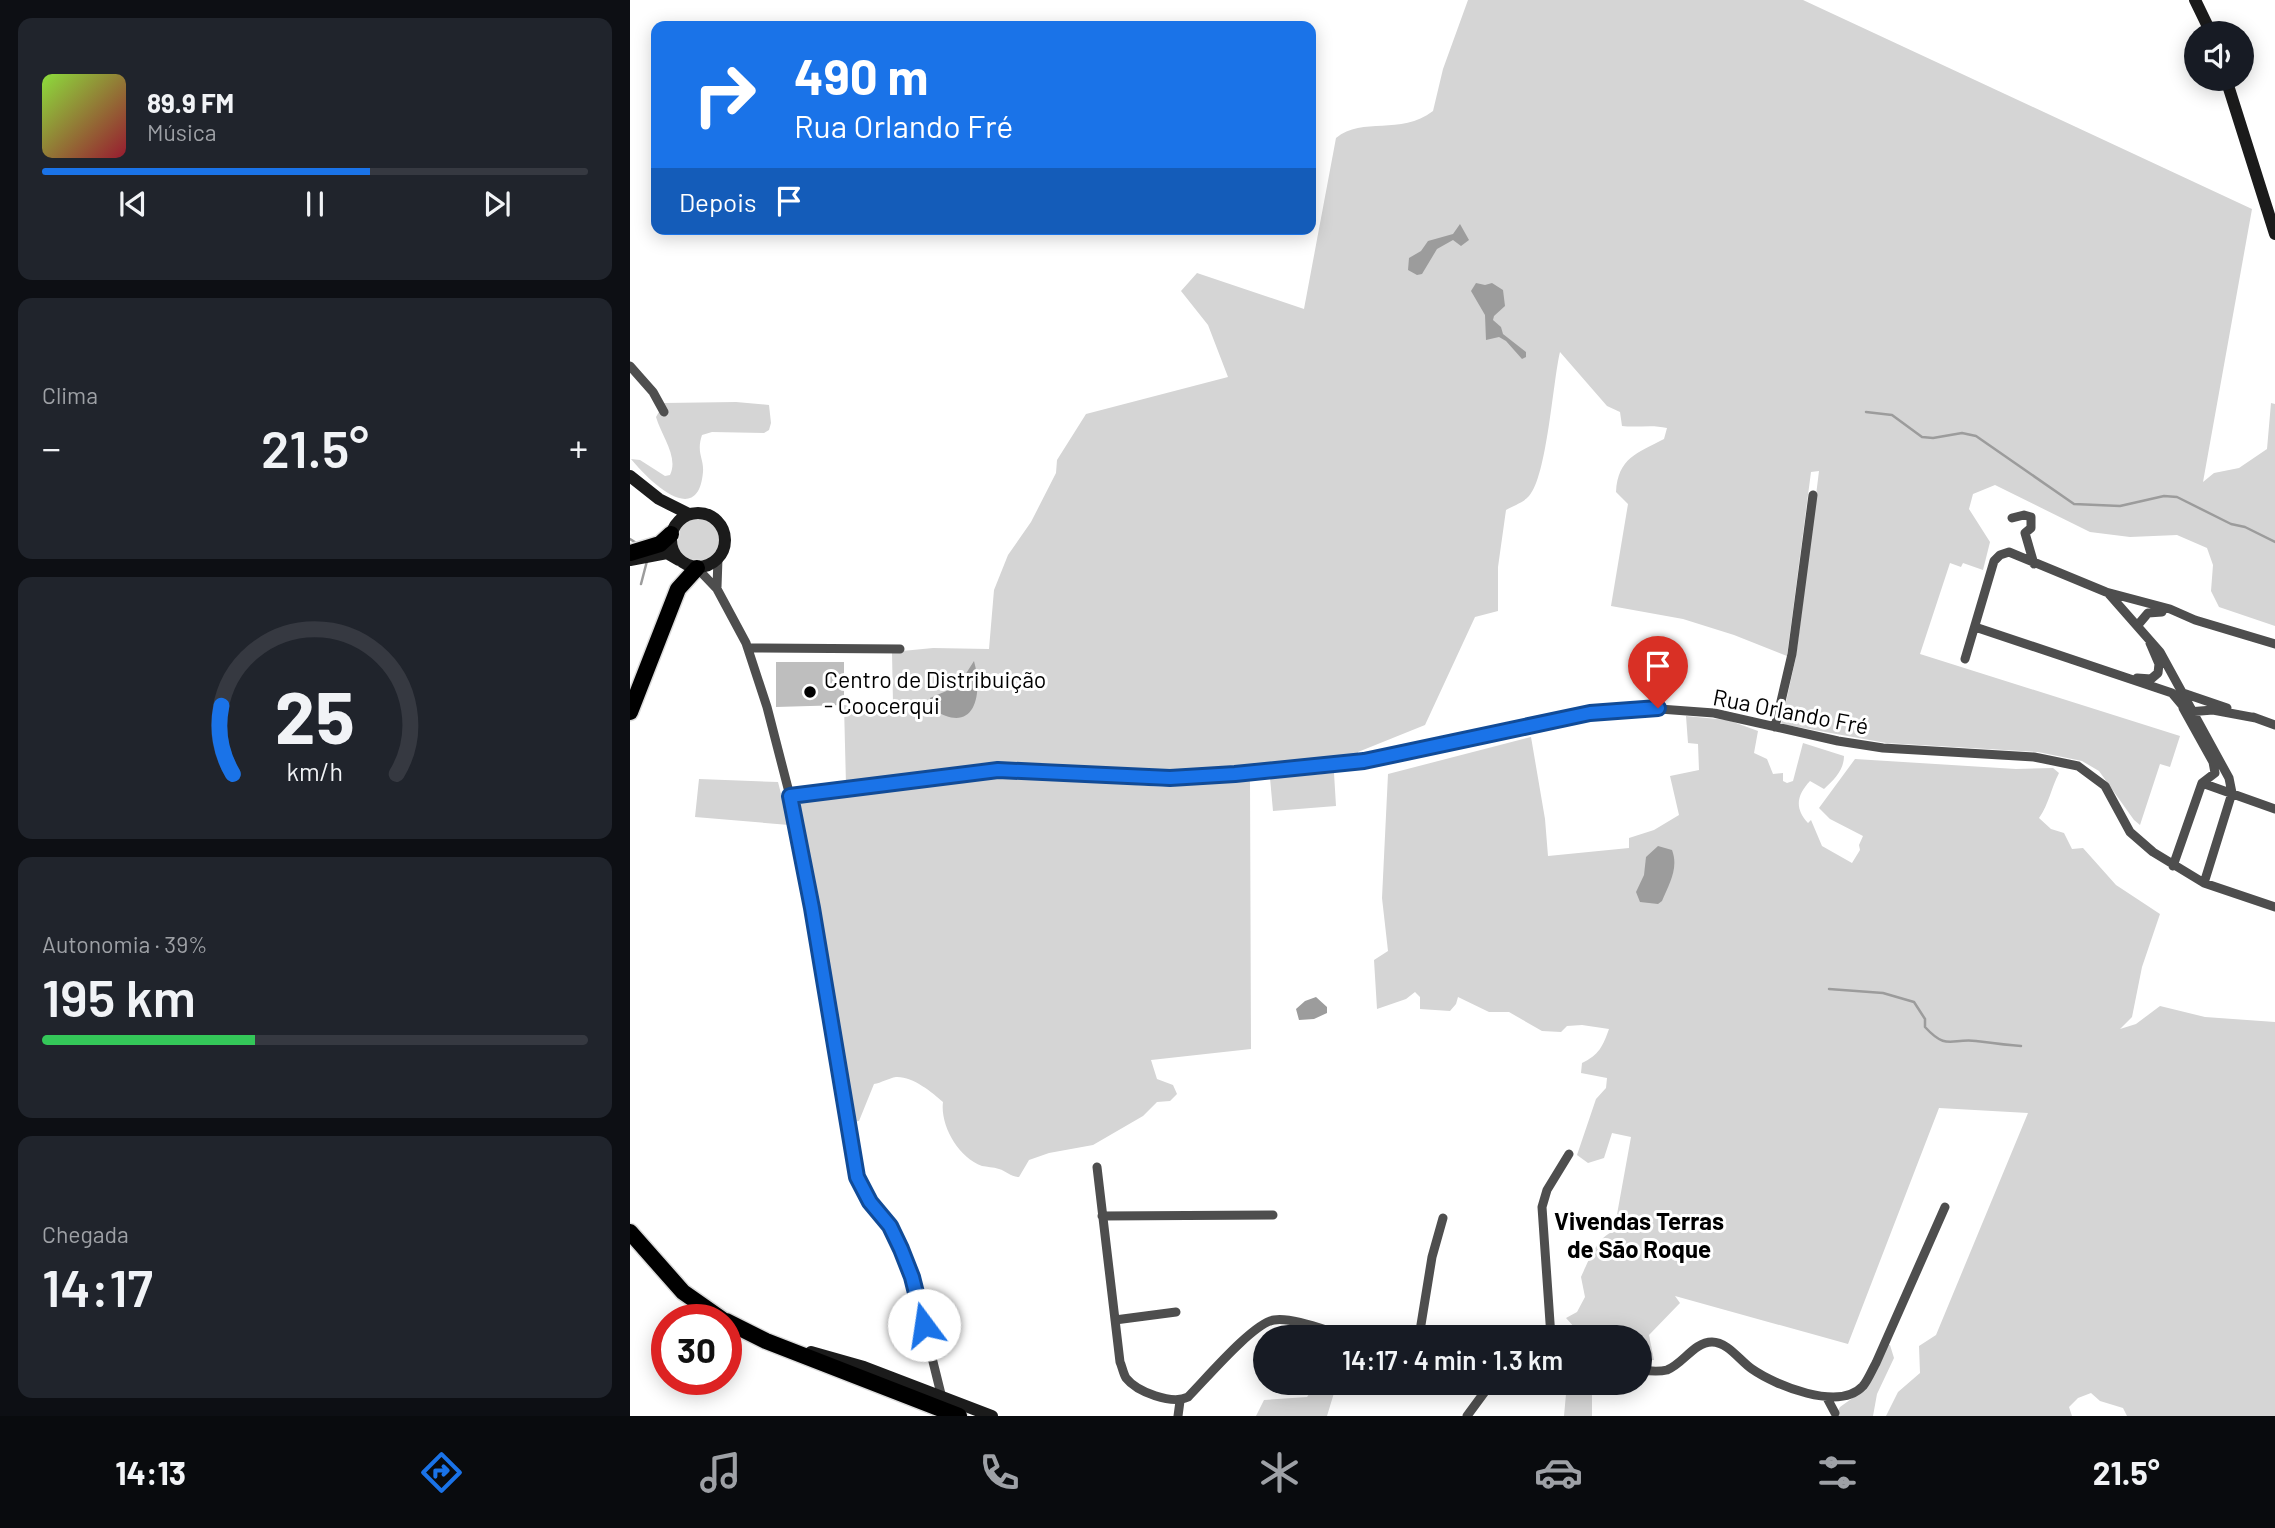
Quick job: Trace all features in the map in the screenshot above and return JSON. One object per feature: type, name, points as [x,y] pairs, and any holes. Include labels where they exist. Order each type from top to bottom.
[{"type":"highway","points":[[638,556],[660,544],[671,534]]},
{"type":"highway","points":[[630,712],[678,589],[697,568]]},
{"type":"highway","points":[[630,1232],[683,1292],[701,1304]]},
{"type":"highway","points":[[630,1248],[671,1294],[684,1304]]},
{"type":"highway","points":[[742,1329],[766,1341],[959,1416]]},
{"type":"highway","points":[[742,1341],[931,1416]]},
{"type":"street","points":[[2195,0],[2205,21]]},
{"type":"street","points":[[2230,91],[2275,234]]},
{"type":"street","points":[[630,366],[653,392],[664,412]]},
{"type":"street","points":[[630,476],[659,499],[689,514],[710,516],[721,526],[725,542],[718,558],[717,589]]},
{"type":"street","points":[[1775,727],[1792,654],[1813,495]]},
{"type":"street","points":[[659,499],[665,510],[673,550],[680,561]]},
{"type":"street","points":[[671,534],[676,524],[689,514]]},
{"type":"street","points":[[2012,518],[2024,515],[2031,517],[2031,528],[2025,533],[2034,564]]},
{"type":"street","points":[[638,556],[667,553],[697,568],[717,589],[748,648],[790,796],[812,908],[857,1177],[870,1202],[890,1226],[912,1277],[942,1398]]},
{"type":"street","points":[[1965,659],[1994,561],[2003,553],[2015,553],[2034,564],[2106,592],[2171,609],[2195,620]]},
{"type":"street","points":[[697,568],[707,566],[718,558]]},
{"type":"street","points":[[2106,592],[2128,612],[2160,652],[2229,778],[2232,793],[2203,883]]},
{"type":"street","points":[[2137,625],[2141,618],[2153,611],[2195,620],[2275,644]]},
{"type":"street","points":[[1975,628],[2172,693],[2213,762],[2215,773],[2202,783],[2174,866]]},
{"type":"street","points":[[2149,639],[2159,668],[2151,679]]},
{"type":"street","points":[[748,648],[900,649]]},
{"type":"street","points":[[2112,673],[2151,679],[2162,677],[2175,681]]},
{"type":"street","points":[[2183,693],[2275,725]]},
{"type":"street","points":[[2181,706],[2193,713],[2208,711],[2256,718]]},
{"type":"street","name":"Rua Orlando Fré","points":[[790,796],[998,770],[1170,778],[1235,774],[1364,761],[1590,713],[1646,708],[1714,713],[1838,741],[1883,748],[2034,757],[2078,766],[2105,786],[2130,832],[2174,866],[2203,883],[2275,907]]},
{"type":"street","points":[[2202,729],[2201,716],[2208,711]]},
{"type":"street","points":[[2202,783],[2275,809]]},
{"type":"street","points":[[1550,1325],[1542,1206],[1547,1190],[1569,1154]]},
{"type":"street","points":[[1097,1167],[1120,1362],[1126,1377],[1135,1385],[1161,1397],[1180,1401],[1188,1397],[1253,1334]]},
{"type":"street","points":[[1652,1370],[1667,1370],[1702,1344],[1711,1342],[1727,1348],[1750,1368],[1770,1380],[1827,1398],[1852,1394],[1863,1387],[1876,1363],[1945,1207]]},
{"type":"street","points":[[1102,1216],[1273,1215]]},
{"type":"street","points":[[1421,1325],[1432,1257],[1443,1218]]},
{"type":"street","points":[[1115,1320],[1176,1312]]},
{"type":"street","points":[[1262,1325],[1274,1320],[1305,1325]]},
{"type":"street","points":[[766,1341],[864,1367],[992,1416]]},
{"type":"street","points":[[1467,1416],[1482,1395]]},
{"type":"street","points":[[1827,1398],[1835,1413]]},
{"type":"street","points":[[1178,1416],[1180,1401]]},
{"type":"shaded area","points":[[1468,0],[1803,0],[2252,209],[2203,482],[2214,473],[2239,468],[2267,449],[2271,403],[2275,404],[2275,626],[2219,607],[2211,591],[2213,565],[2207,548],[2177,535],[2130,537],[2090,532],[1995,485],[1973,494],[1969,509],[1990,542],[1983,570],[1963,563],[1961,567],[1950,563],[1920,654],[2180,736],[2170,767],[2160,764],[2140,825],[2099,771],[2082,761],[2038,752],[1886,743],[1781,724],[1796,657],[1819,471],[1811,472],[1787,656],[1683,619],[1611,606],[1628,504],[1616,492],[1621,471],[1637,453],[1664,439],[1667,428],[1622,426],[1620,412],[1607,406],[1560,352],[1545,449],[1535,486],[1527,498],[1506,510],[1498,567],[1498,611],[1475,617],[1425,725],[1358,752],[1358,757],[1310,758],[1238,769],[1170,774],[997,764],[846,785],[844,705],[893,704],[892,652],[933,648],[989,649],[994,590],[1008,555],[1031,522],[1056,473],[1057,460],[1086,414],[1228,377],[1208,325],[1181,291],[1197,273],[1304,309],[1336,138],[1358,128],[1408,123],[1433,111],[1443,69]]},
{"type":"shaded area","points":[[1460,224],[1469,240],[1461,246],[1453,240],[1437,249],[1422,274],[1417,275],[1408,270],[1409,258],[1421,251],[1428,241],[1453,234]]},
{"type":"shaded area","points":[[1476,283],[1492,283],[1503,290],[1505,306],[1493,320],[1501,327],[1503,334],[1526,352],[1526,357],[1522,359],[1499,337],[1486,340],[1485,315],[1471,291]]},
{"type":"shaded area","points":[[736,402],[769,405],[769,430],[764,433],[712,432],[702,435],[700,446],[703,472],[699,489],[692,497],[683,499],[660,488],[631,459],[640,460],[665,476],[670,475],[671,453],[656,417],[664,403]]},
{"type":"shaded area","points":[[699,518],[715,525],[722,541],[715,557],[699,564],[683,557],[676,541],[683,525]]},
{"type":"shaded area","points":[[974,661],[977,673],[976,698],[967,715],[958,718],[932,709],[930,698],[958,686]]},
{"type":"shaded area","points":[[1686,716],[1728,720],[1758,731],[1754,753],[1767,759],[1773,774],[1783,773],[1783,781],[1787,783],[1793,781],[1803,743],[1844,756],[1840,770],[1824,789],[1810,781],[1802,791],[1799,807],[1808,823],[1811,820],[1822,846],[1852,863],[1860,850],[1863,836],[1830,819],[1819,808],[1855,759],[2016,769],[2053,768],[2059,773],[2039,818],[2051,829],[2064,833],[2072,849],[2083,848],[2116,885],[2160,914],[2142,967],[2132,1017],[2120,1029],[2136,1024],[2160,1006],[2205,1017],[2275,1022],[2275,1416],[2127,1416],[2123,1408],[2100,1401],[2091,1393],[2078,1398],[2069,1407],[2072,1416],[1886,1416],[1898,1392],[1920,1373],[1919,1346],[1936,1335],[2028,1113],[1939,1108],[1848,1344],[1675,1296],[1680,1303],[1652,1332],[1652,1325],[1572,1325],[1566,1318],[1577,1312],[1585,1297],[1581,1277],[1594,1251],[1608,1234],[1614,1231],[1631,1137],[1612,1133],[1604,1158],[1588,1163],[1577,1155],[1596,1099],[1606,1088],[1607,1078],[1581,1073],[1582,1063],[1600,1049],[1609,1029],[1582,1025],[1567,1026],[1561,1032],[1542,1031],[1509,1012],[1489,1012],[1458,997],[1450,1011],[1420,1009],[1420,997],[1415,992],[1406,999],[1377,1009],[1374,960],[1388,951],[1382,898],[1388,774],[1531,737],[1545,819],[1548,856],[1629,848],[1629,838],[1654,830],[1679,815],[1670,776],[1699,770],[1698,744],[1688,743]]},
{"type":"shaded area","points":[[1334,773],[1336,806],[1273,811],[1270,778]]},
{"type":"shaded area","points":[[998,775],[1163,787],[1250,780],[1251,1049],[1151,1060],[1157,1079],[1173,1085],[1177,1094],[1170,1101],[1157,1102],[1143,1116],[1093,1145],[1049,1153],[1029,1160],[1019,1177],[982,1166],[965,1155],[948,1130],[944,1120],[943,1102],[928,1089],[909,1079],[896,1077],[874,1084],[859,1121],[852,1122],[796,801]]},
{"type":"shaded area","points":[[699,779],[778,782],[789,825],[695,817]]},
{"type":"shaded area","points":[[1658,846],[1672,850],[1672,876],[1662,901],[1658,904],[1640,902],[1636,892],[1644,875],[1646,857]]},
{"type":"shaded area","points":[[1316,997],[1327,1007],[1327,1013],[1314,1019],[1299,1020],[1296,1009],[1305,1001]]},
{"type":"shaded area","points":[[1888,1345],[1894,1358],[1877,1394],[1873,1416],[1835,1416],[1840,1407],[1861,1392]]},
{"type":"shaded area","points":[[1333,1395],[1327,1416],[1256,1416],[1264,1400]]},
{"type":"shaded area","points":[[1566,1395],[1592,1395],[1592,1416],[1564,1416]]},
{"type":"building","name":"Centro de Distribuição - Coocerqui","points":[[776,662],[844,662],[844,705],[776,707]]},
{"type":"waterway","points":[[1866,412],[1892,415],[1922,437],[1962,433],[1976,436],[2074,504],[2120,506],[2164,496],[2177,497],[2275,542]]},
{"type":"waterway","points":[[630,539],[638,544]]},
{"type":"waterway","points":[[641,584],[647,561]]},
{"type":"waterway","points":[[1829,989],[1883,993],[1914,1002],[1925,1019],[1925,1027],[1944,1041],[2021,1046]]},
{"type":"place","name":"Centro de Distribuição - Coocerqui","points":[[810,692]]},
{"type":"district","name":"Vivendas Terras de São Roque","points":[[1639,1234]]},
{"type":"route","points":[[924,1325],[912,1277],[901,1249],[890,1226],[870,1202],[857,1177],[812,908],[790,796],[998,770],[1170,778],[1364,761],[1590,713],[1658,708]]}]
